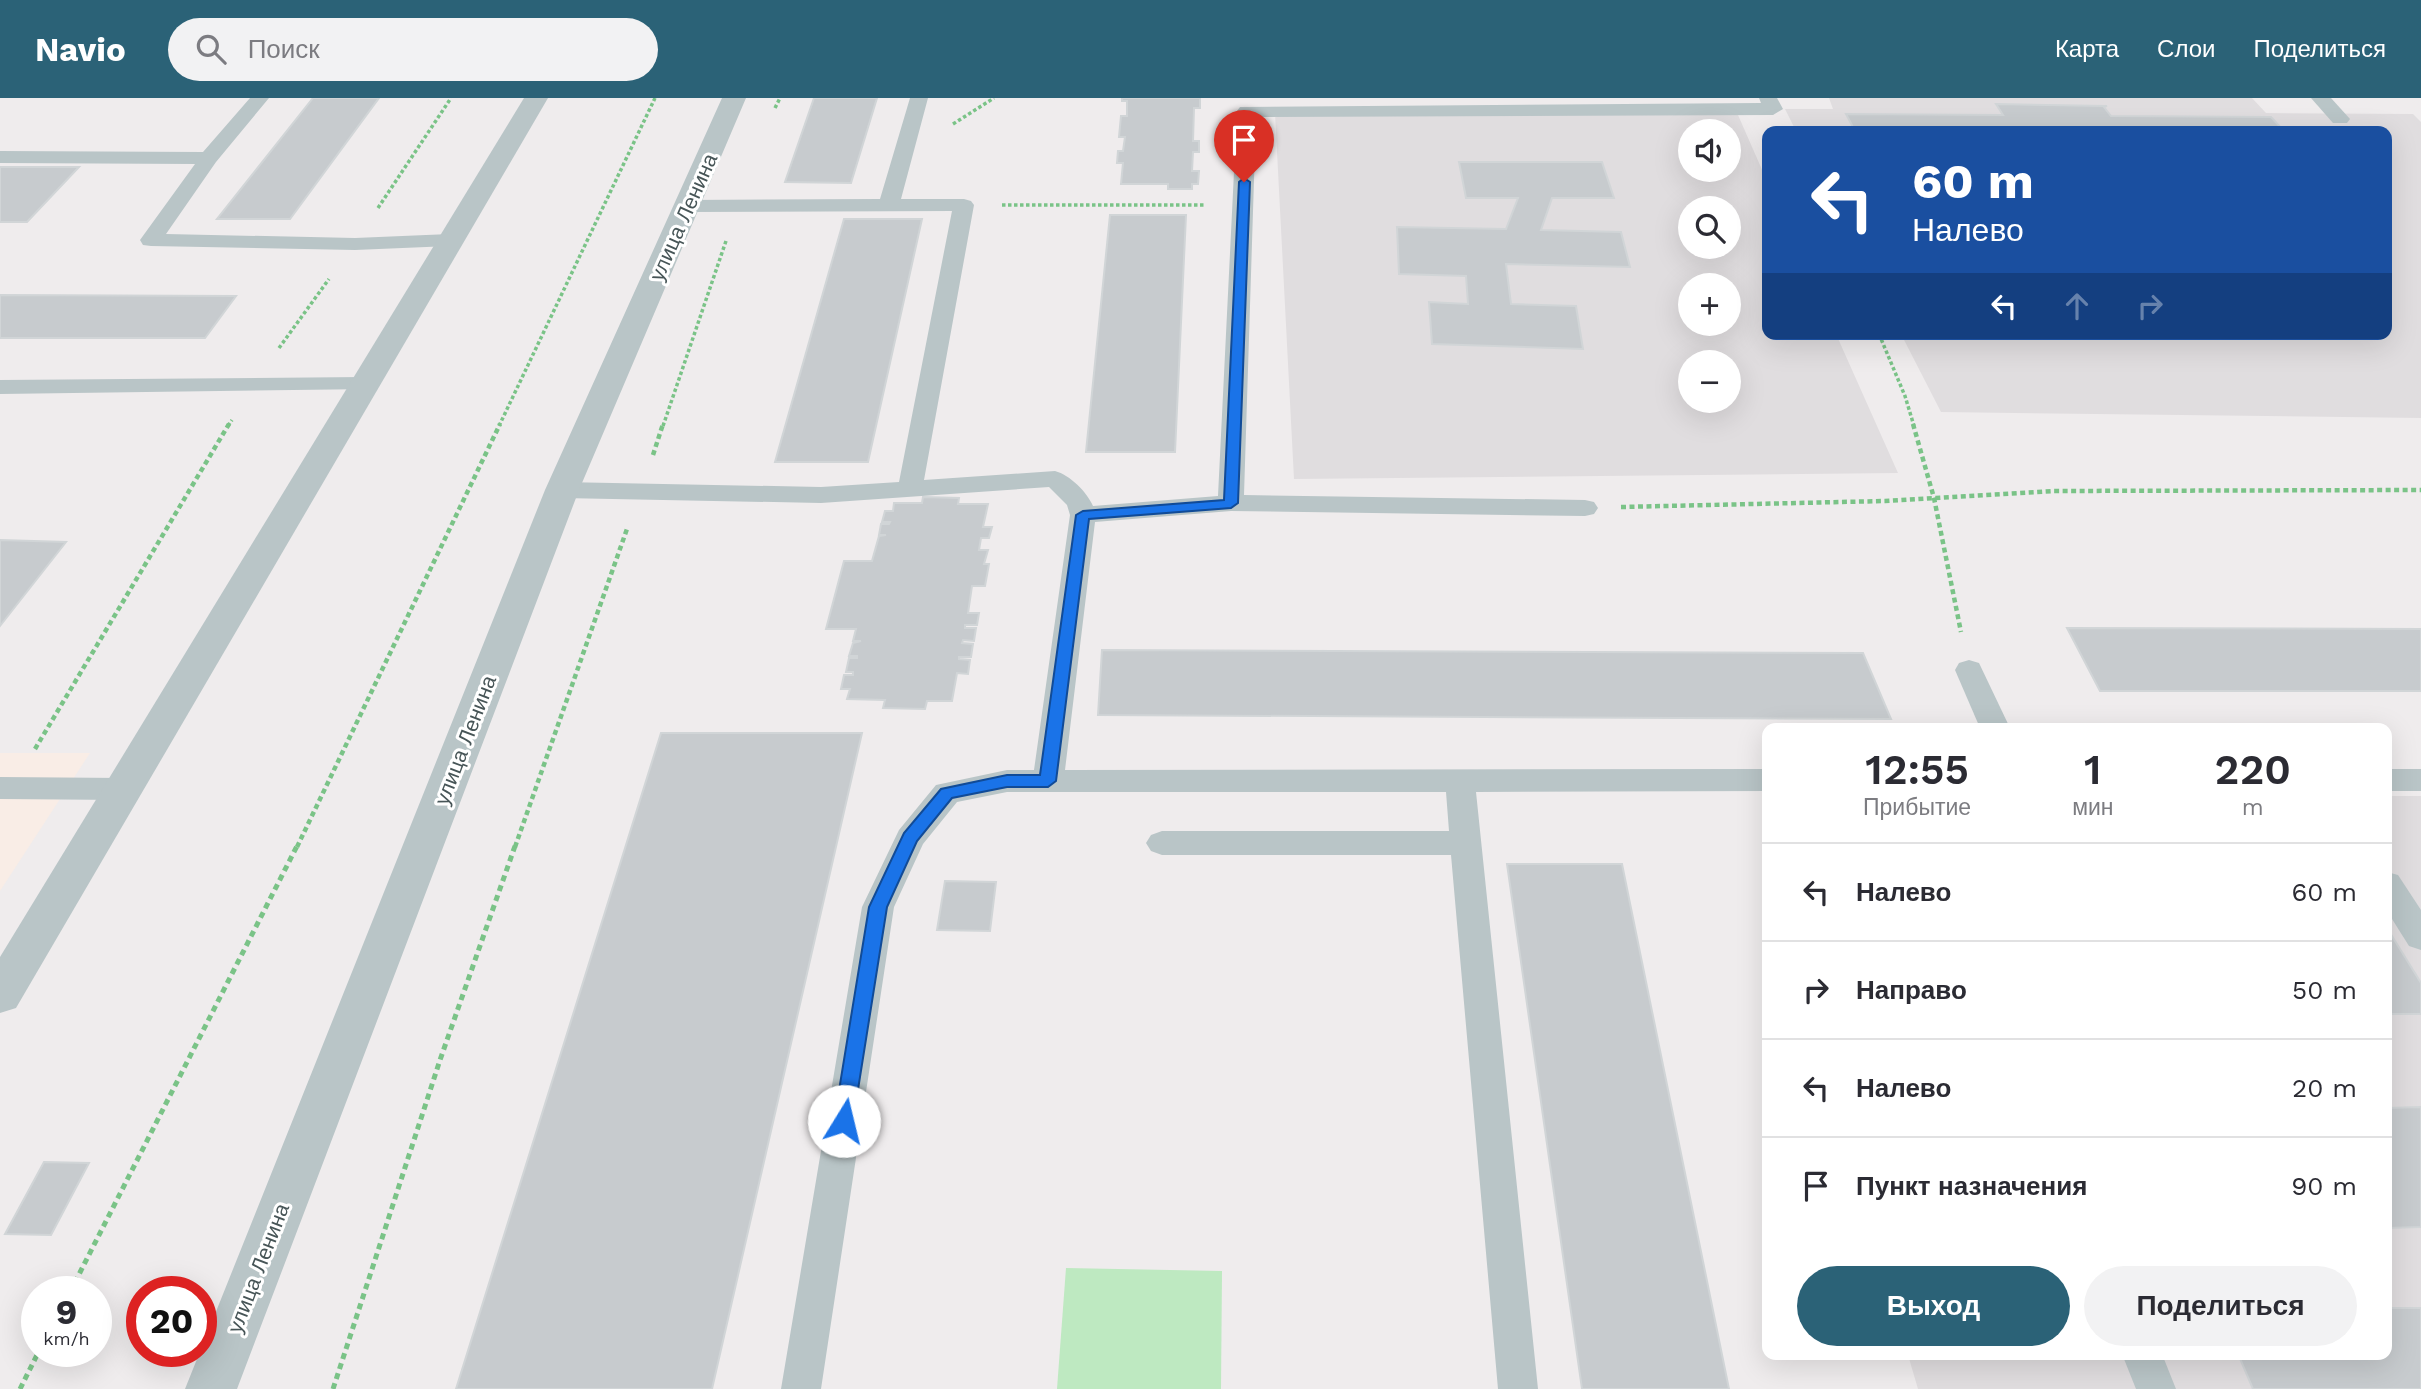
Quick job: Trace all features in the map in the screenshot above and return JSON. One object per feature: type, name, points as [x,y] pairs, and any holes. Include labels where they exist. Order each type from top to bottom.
[{"type":"street","points":[[0,995],[536,98]]},
{"type":"street","name":"улица Ленина","points":[[211,1389],[562,490],[734,98]]},
{"type":"lane","points":[[260,98],[209,158],[151,240],[355,244],[450,240]]},
{"type":"lane","points":[[889,205],[919,98]]},
{"type":"lane","points":[[1231,503],[1247,104],[1773,109],[1768,98]]},
{"type":"lane","points":[[2320,98],[2340,119]]},
{"type":"lane","points":[[0,157],[209,158]]},
{"type":"lane","points":[[688,206],[964,205],[909,489]]},
{"type":"lane","points":[[0,387],[364,384]]},
{"type":"lane","points":[[562,490],[640,494],[821,495],[1055,479],[1079,502],[1083,515],[1048,781]]},
{"type":"lane","points":[[1083,515],[1231,503],[1585,508]]},
{"type":"lane","points":[[1969,670],[1993,723]]},
{"type":"lane","points":[[1460,780],[1518,1389]]},
{"type":"lane","points":[[801,1389],[878,907],[910,838],[947,793],[1007,781],[1762,780]]},
{"type":"lane","points":[[2392,780],[2421,780]]},
{"type":"lane","points":[[6,788],[123,789]]},
{"type":"lane","points":[[1163,843],[1464,844]]},
{"type":"lane","points":[[2392,892],[2421,937]]},
{"type":"lane","points":[[2144,1360],[2155,1389]]},
{"type":"path","points":[[6,788],[252,386],[355,244],[451,98]]},
{"type":"path","points":[[78,1276],[335,772],[655,98]]},
{"type":"path","points":[[775,110],[780,98]]},
{"type":"path","points":[[964,205],[1243,205]]},
{"type":"path","points":[[333,1389],[440,1060],[640,494],[726,241],[733,206]]},
{"type":"path","points":[[1882,340],[1905,396],[1934,498],[1969,670]]},
{"type":"path","points":[[1585,508],[1934,498],[2054,491],[2421,490]]},
{"type":"path","points":[[20,1389],[31,1367]]},
{"type":"shaded area","points":[[1829,98],[2252,98],[2266,113],[2413,114],[2421,122],[2421,418],[1941,412],[1904,340],[2392,340],[2392,126],[1794,126],[1785,109],[1833,109]]},
{"type":"shaded area","points":[[1275,113],[1738,115],[1740,119],[1678,119],[1678,182],[1741,182],[1741,122],[1762,170],[1762,340],[1839,340],[1898,473],[1294,479]]},
{"type":"shaded area","points":[[0,753],[90,753],[0,891]]},
{"type":"shaded area","points":[[2392,796],[2421,796],[2421,1389],[1918,1389],[1909,1360],[2392,1360]]},
{"type":"green space","points":[[1066,1268],[1222,1271],[1221,1389],[1057,1389]]},
{"type":"building","points":[[313,98],[379,98],[290,219],[217,219]]},
{"type":"building","points":[[814,98],[877,98],[851,183],[785,182]]},
{"type":"building","points":[[1122,98],[1200,98],[1200,108],[1194,108],[1193,141],[1199,141],[1199,152],[1193,152],[1192,171],[1199,171],[1198,184],[1192,184],[1192,189],[1168,189],[1168,184],[1121,184],[1123,163],[1117,163],[1118,151],[1123,151],[1125,137],[1119,137],[1121,116],[1127,116],[1127,101],[1122,101]]},
{"type":"building","points":[[1996,104],[2107,106],[2104,107],[2111,116],[2271,117],[2279,126],[1852,126],[1846,114],[2003,115]]},
{"type":"building","points":[[1459,162],[1602,162],[1614,198],[1552,198],[1541,230],[1621,232],[1630,267],[1506,264],[1511,304],[1576,306],[1583,349],[1432,344],[1429,302],[1468,304],[1466,276],[1399,274],[1397,227],[1506,229],[1518,198],[1466,198]]},
{"type":"building","points":[[0,167],[79,167],[27,222],[0,222]]},
{"type":"building","points":[[1110,215],[1186,215],[1175,452],[1086,452]]},
{"type":"building","points":[[844,219],[922,219],[868,462],[775,462]]},
{"type":"building","points":[[0,295],[236,296],[205,338],[0,338]]},
{"type":"building","points":[[923,497],[959,498],[958,504],[988,504],[983,527],[992,527],[989,538],[981,538],[979,550],[988,550],[984,564],[989,564],[985,586],[972,586],[968,613],[979,613],[977,625],[965,625],[965,628],[976,628],[974,641],[963,640],[962,643],[973,644],[971,657],[959,657],[970,660],[968,674],[957,673],[952,701],[927,701],[925,709],[883,708],[885,700],[847,699],[850,689],[841,689],[844,675],[853,675],[853,672],[846,672],[849,658],[857,656],[849,656],[853,643],[861,641],[853,641],[856,629],[826,629],[844,561],[872,561],[879,536],[886,535],[879,535],[881,524],[890,522],[882,522],[885,511],[893,511],[894,503],[922,503]]},
{"type":"building","points":[[0,540],[66,542],[0,626]]},
{"type":"building","points":[[2067,628],[2421,629],[2421,691],[2100,691]]},
{"type":"building","points":[[1102,650],[1863,653],[1891,719],[1098,715]]},
{"type":"building","points":[[661,733],[862,733],[712,1389],[456,1389]]},
{"type":"building","points":[[1507,864],[1622,864],[1729,1389],[1582,1389]]},
{"type":"building","points":[[945,881],[996,882],[990,931],[937,930]]},
{"type":"building","points":[[2392,936],[2421,983],[2421,1014],[2392,1014]]},
{"type":"building","points":[[2421,1107],[2421,1227],[2392,1228],[2392,1108]]},
{"type":"building","points":[[44,1162],[89,1163],[51,1235],[5,1234]]},
{"type":"building","points":[[2392,1308],[2421,1308],[2421,1389],[2253,1389],[2241,1360],[2392,1360]]},
{"type":"route","points":[[844,1121],[878,907],[910,838],[947,793],[1007,781],[1048,781],[1083,515],[1231,503],[1244,182]]}]
